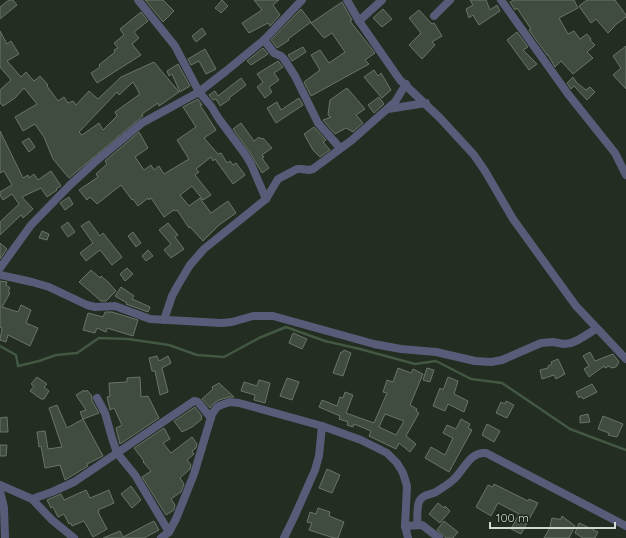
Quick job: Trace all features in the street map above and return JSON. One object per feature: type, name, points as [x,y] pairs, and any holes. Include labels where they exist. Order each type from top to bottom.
[{"type":"street","points":[[138,0],[175,46],[199,92],[211,106],[245,154],[251,164],[266,199]]},
{"type":"street","points":[[0,268],[31,225],[95,162],[142,123],[199,92],[226,71],[264,40],[302,0]]},
{"type":"street","points":[[347,0],[359,21],[400,80],[426,104],[474,155],[505,206],[536,252],[576,306],[596,329],[611,342],[626,359]]},
{"type":"street","points":[[359,21],[382,0]]},
{"type":"street","points":[[434,16],[450,0]]},
{"type":"street","points":[[501,0],[568,94],[615,153],[626,175]]},
{"type":"street","points":[[264,40],[274,53],[284,59],[295,76],[318,123],[340,148]]},
{"type":"street","points":[[164,320],[175,291],[190,265],[198,255],[266,199],[278,180],[283,176],[297,169],[313,170],[352,140],[395,102],[406,84]]},
{"type":"street","points":[[388,109],[426,104]]},
{"type":"street","points":[[0,275],[49,287],[87,305],[99,308],[115,306],[143,317],[164,320],[221,323],[232,322],[253,316],[273,316],[374,344],[401,349],[436,352],[475,361],[491,362],[502,360],[541,343],[571,343],[596,329]]},
{"type":"street","points":[[97,398],[105,413],[118,453],[135,475],[169,532]]},
{"type":"street","points":[[32,499],[63,488],[118,453],[194,401],[198,402],[211,418]]},
{"type":"street","points":[[161,538],[169,532],[176,519],[194,474],[211,418],[217,406],[230,402],[252,406],[322,426],[375,446],[387,453],[397,463],[403,473],[407,486],[405,526],[408,538]]},
{"type":"street","points":[[284,538],[315,470],[319,456],[322,426]]},
{"type":"street","points":[[418,525],[419,502],[423,497],[435,493],[450,482],[461,472],[475,454],[486,453],[626,526]]},
{"type":"street","points":[[0,485],[32,499],[52,520],[74,538]]},
{"type":"street","points":[[0,491],[4,508],[5,538]]},
{"type":"street","points":[[405,526],[418,525],[426,528],[440,538]]},
{"type":"building","points":[[9,0],[13,0],[17,5],[0,19],[0,7]]},
{"type":"building","points":[[145,0],[163,0],[174,11],[163,22]]},
{"type":"building","points":[[222,0],[228,6],[221,13],[215,8]]},
{"type":"building","points":[[254,0],[279,0],[273,5],[280,15],[270,26],[268,23],[249,33],[242,23],[262,10]]},
{"type":"building","points":[[470,0],[486,0],[490,10],[497,5],[500,11],[479,25],[473,15],[469,18],[466,9],[473,5]]},
{"type":"building","points":[[514,0],[574,0],[578,8],[559,18],[568,34],[574,31],[580,39],[587,34],[595,45],[587,52],[593,58],[573,74],[561,61],[555,67],[529,30],[531,29],[517,8],[515,10],[510,2]]},
{"type":"building","points":[[587,0],[615,0],[626,17],[614,26],[608,33],[596,19],[591,23],[579,6]]},
{"type":"building","points":[[342,2],[352,20],[350,21],[375,53],[365,60],[369,64],[311,96],[304,82],[320,70],[311,55],[320,50],[329,63],[345,52],[332,33],[324,38],[311,23]]},
{"type":"building","points":[[301,9],[311,22],[277,48],[271,40]]},
{"type":"building","points":[[383,9],[392,19],[382,27],[373,18]]},
{"type":"building","points":[[419,10],[432,24],[434,23],[442,36],[432,42],[435,45],[422,59],[409,45],[421,33],[409,18]]},
{"type":"building","points":[[141,12],[148,21],[134,32],[139,38],[132,44],[141,55],[97,83],[91,73],[100,67],[99,65],[118,48],[114,43],[124,35],[120,29]]},
{"type":"building","points":[[202,28],[206,34],[196,42],[192,36]]},
{"type":"building","points":[[0,31],[7,44],[11,41],[19,54],[7,61],[21,77],[26,72],[34,81],[40,76],[48,85],[47,86],[58,101],[64,97],[68,103],[73,101],[76,105],[89,91],[98,99],[121,77],[154,62],[179,92],[159,106],[158,103],[142,114],[143,116],[69,178],[53,159],[44,137],[35,124],[23,131],[15,117],[37,104],[24,88],[15,98],[3,106],[0,103],[0,90],[11,80],[0,67]],"holes":[[[133,82],[140,94],[115,112],[117,116],[103,130],[99,123],[82,135],[79,132],[117,92],[119,95]]]},
{"type":"building","points":[[517,32],[528,47],[523,50],[537,64],[529,70],[507,40]]},
{"type":"building","points":[[626,46],[626,89],[613,75],[621,68],[613,56]]},
{"type":"building","points":[[303,47],[306,52],[292,61],[288,55]]},
{"type":"building","points":[[263,48],[268,54],[251,65],[247,61]]},
{"type":"building","points":[[205,49],[216,69],[206,74],[199,61],[191,65],[188,59]]},
{"type":"building","points":[[278,61],[283,67],[274,73],[279,80],[269,87],[272,92],[265,98],[257,87],[263,82],[257,74]]},
{"type":"building","points":[[178,64],[190,86],[180,92],[172,74],[169,76],[167,71]]},
{"type":"building","points":[[374,70],[378,76],[381,73],[391,90],[382,98],[364,77]]},
{"type":"building","points":[[573,77],[577,83],[586,90],[590,87],[595,92],[587,100],[574,86],[571,89],[567,83]]},
{"type":"building","points":[[241,78],[246,85],[220,106],[216,99],[213,100],[209,95],[215,91],[218,96]]},
{"type":"building","points":[[347,88],[365,109],[356,115],[363,123],[353,132],[346,128],[335,134],[323,120],[331,117],[328,115],[330,100]]},
{"type":"building","points":[[379,97],[384,104],[374,113],[368,105]]},
{"type":"building","points":[[299,98],[303,105],[276,123],[267,108],[277,102],[281,110]]},
{"type":"building","points":[[198,99],[202,105],[200,105],[216,130],[204,138],[218,154],[221,153],[227,163],[230,161],[233,165],[236,163],[245,175],[233,184],[215,159],[213,161],[211,157],[196,169],[199,172],[195,175],[211,195],[203,200],[192,186],[180,195],[189,206],[200,198],[211,213],[228,201],[236,213],[219,225],[203,241],[190,227],[189,228],[177,210],[174,210],[164,217],[151,198],[149,200],[148,198],[138,206],[121,185],[97,204],[90,197],[87,200],[79,190],[98,177],[96,174],[107,164],[105,161],[139,132],[148,148],[135,157],[144,170],[151,165],[154,170],[159,166],[164,174],[189,159],[177,140],[196,127],[183,107]]},
{"type":"building","points":[[241,123],[254,141],[259,137],[261,139],[263,138],[272,148],[262,155],[264,157],[262,158],[269,168],[262,173],[249,151],[233,129]]},
{"type":"building","points":[[314,127],[326,140],[323,142],[330,150],[320,157],[313,150],[304,134]]},
{"type":"building","points":[[0,131],[23,178],[28,175],[29,178],[34,174],[38,180],[51,171],[61,186],[47,197],[41,188],[22,197],[33,209],[23,218],[21,215],[0,235],[0,222],[19,204],[12,194],[3,200],[0,195],[0,192],[12,185],[4,171],[0,173]]},
{"type":"building","points":[[29,138],[35,147],[29,152],[22,142]]},
{"type":"building","points":[[69,197],[73,204],[65,210],[60,203]]},
{"type":"building","points":[[89,221],[100,236],[103,233],[122,257],[112,265],[100,250],[86,261],[80,253],[93,243],[81,226]]},
{"type":"building","points":[[68,222],[75,232],[68,237],[61,227]]},
{"type":"building","points":[[168,223],[178,235],[175,237],[184,249],[171,258],[164,250],[171,244],[159,230]]},
{"type":"building","points":[[42,231],[49,234],[47,240],[39,238]]},
{"type":"building","points":[[133,232],[141,243],[136,247],[128,236]]},
{"type":"building","points":[[0,243],[7,249],[0,259]]},
{"type":"building","points":[[148,250],[153,256],[146,261],[142,256]]},
{"type":"building","points":[[127,268],[133,274],[125,281],[120,274]]},
{"type":"building","points":[[91,270],[100,278],[101,276],[116,291],[106,301],[101,301],[79,282]]},
{"type":"building","points":[[0,281],[7,282],[6,285],[10,288],[8,292],[10,293],[2,307],[18,312],[21,305],[31,310],[26,323],[38,328],[30,346],[8,335],[6,342],[0,340],[2,328],[0,327]]},
{"type":"building","points":[[121,287],[134,296],[132,299],[150,307],[148,312],[126,304],[127,303],[115,296]]},
{"type":"building","points":[[105,312],[112,312],[138,320],[133,336],[107,328],[106,332],[97,328],[95,333],[83,330],[88,313],[103,317]]},
{"type":"building","points":[[293,333],[307,339],[302,349],[289,343]]},
{"type":"building","points":[[344,350],[351,353],[343,376],[333,373],[341,352]]},
{"type":"building","points":[[590,352],[595,361],[613,354],[619,362],[616,367],[611,368],[609,366],[605,368],[604,366],[589,377],[584,369],[589,366],[583,356]]},
{"type":"building","points":[[157,356],[159,361],[168,356],[171,363],[162,368],[168,392],[160,395],[155,371],[152,371],[149,358]]},
{"type":"building","points":[[558,359],[565,374],[556,379],[554,375],[542,379],[540,370],[548,368],[548,366],[552,364],[551,362]]},
{"type":"building","points":[[398,368],[411,373],[413,369],[423,374],[410,405],[417,409],[416,411],[419,413],[406,436],[416,444],[410,452],[399,443],[396,449],[369,436],[371,431],[354,424],[353,427],[347,425],[348,422],[339,419],[340,416],[319,407],[322,400],[337,406],[340,397],[343,398],[345,392],[353,395],[346,413],[374,423],[387,393],[383,392],[387,380],[393,382]],"holes":[[[385,414],[404,421],[396,435],[379,427]]]},
{"type":"building","points":[[427,368],[434,370],[430,382],[423,380]]},
{"type":"building","points":[[37,377],[47,384],[44,387],[49,391],[44,399],[41,399],[30,391],[34,386],[31,384]]},
{"type":"building","points":[[140,377],[141,397],[148,396],[159,418],[120,444],[116,428],[122,425],[114,408],[110,410],[107,397],[110,396],[109,383],[127,382],[127,378]]},
{"type":"building","points":[[448,377],[458,381],[454,394],[468,401],[464,412],[448,404],[445,411],[433,406],[440,388],[443,390]]},
{"type":"building","points":[[287,378],[299,382],[292,400],[280,396]]},
{"type":"building","points":[[259,380],[270,383],[265,403],[254,400],[255,395],[241,391],[244,382],[257,386]]},
{"type":"building","points":[[219,383],[234,397],[219,400],[210,408],[202,399],[213,389],[212,387]]},
{"type":"building","points":[[592,384],[597,392],[583,399],[581,396],[579,398],[576,392]]},
{"type":"building","points":[[84,390],[85,392],[87,390],[92,396],[92,401],[99,413],[83,419],[80,412],[86,410],[76,395]]},
{"type":"building","points":[[506,401],[514,405],[507,418],[496,413],[501,402],[505,404]]},
{"type":"building","points":[[57,405],[67,428],[83,419],[103,456],[87,464],[88,466],[65,480],[60,465],[45,468],[41,446],[39,447],[37,432],[45,431],[48,449],[62,447],[49,408]]},
{"type":"building","points":[[195,407],[202,416],[202,419],[192,427],[182,432],[174,421]]},
{"type":"building","points":[[588,414],[590,422],[580,423],[580,416]]},
{"type":"building","points":[[603,416],[623,424],[617,437],[608,435],[609,433],[598,429]]},
{"type":"building","points":[[7,417],[8,432],[0,432],[0,418]]},
{"type":"building","points":[[461,419],[470,424],[468,428],[472,430],[449,472],[425,458],[431,447],[445,455],[453,438],[443,433],[447,425],[456,429]]},
{"type":"building","points":[[487,424],[500,431],[494,442],[482,435]]},
{"type":"building","points":[[164,428],[170,439],[163,443],[171,453],[192,437],[197,444],[196,448],[192,451],[194,454],[187,460],[191,465],[190,469],[180,478],[184,484],[181,492],[171,499],[175,505],[174,510],[166,515],[142,477],[151,471],[134,448]]},
{"type":"building","points":[[0,445],[7,445],[6,456],[0,456]]},
{"type":"building","points":[[327,469],[340,475],[332,493],[319,488]]},
{"type":"building","points":[[494,484],[528,501],[529,499],[538,503],[521,534],[511,529],[519,514],[498,503],[491,516],[476,507],[488,485],[493,487]]},
{"type":"building","points":[[131,486],[141,500],[132,508],[121,494]]},
{"type":"building","points":[[86,490],[90,498],[109,490],[114,503],[98,510],[107,529],[93,537],[84,521],[72,526],[71,523],[69,524],[64,514],[58,517],[53,507],[51,508],[47,500],[61,494],[64,500]]},
{"type":"building","points":[[438,503],[444,508],[445,506],[450,511],[440,523],[429,514]]},
{"type":"building","points":[[318,508],[330,512],[329,516],[344,522],[338,538],[309,530],[312,523],[307,522],[310,512],[316,514]]},
{"type":"building","points":[[562,516],[575,526],[569,538],[544,538],[551,526],[552,518],[561,519]]},
{"type":"building","points":[[154,521],[159,530],[144,538],[103,538],[120,531],[123,537]]},
{"type":"building","points":[[444,521],[458,532],[453,538],[446,538],[437,530]]},
{"type":"building","points":[[579,523],[598,532],[595,538],[583,538],[575,533]]},
{"type":"waterway","points":[[0,346],[16,355],[18,366],[56,355],[77,353],[99,338],[128,339],[169,345],[197,355],[224,357],[259,338],[286,327],[325,341],[415,364],[436,361],[471,379],[502,383],[570,429],[626,450]]}]
